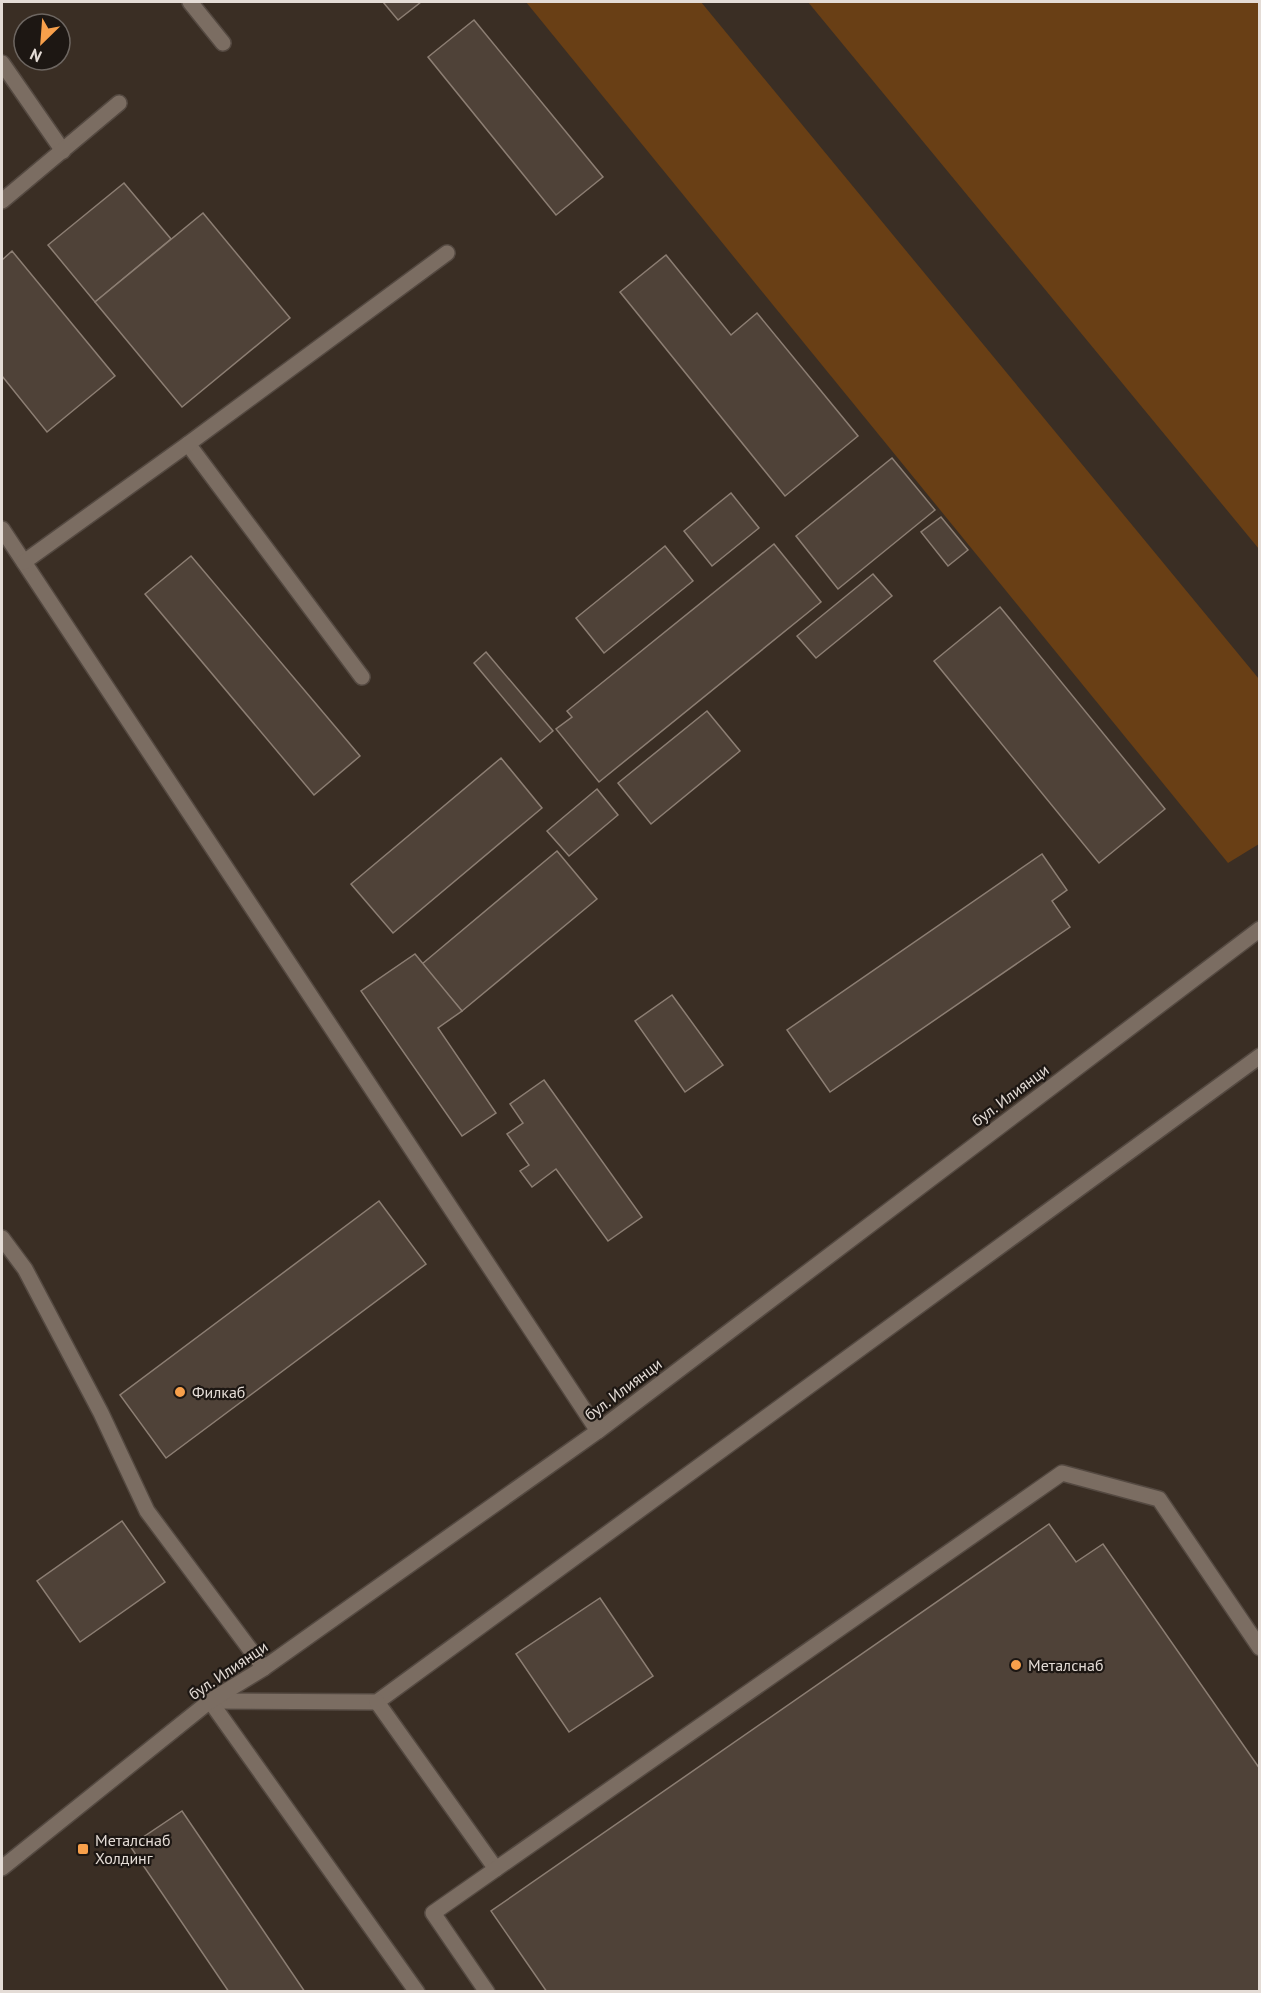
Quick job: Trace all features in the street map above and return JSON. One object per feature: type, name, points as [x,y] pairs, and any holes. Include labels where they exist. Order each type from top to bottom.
[{"type":"street","points":[[190,2],[224,44]]},
{"type":"street","points":[[2,63],[63,151]]},
{"type":"street","points":[[2,201],[120,103]]},
{"type":"street","points":[[24,562],[447,253]]},
{"type":"street","points":[[188,444],[362,677]]},
{"type":"street","points":[[2,529],[598,1431]]},
{"type":"street","name":"бул. Илиянци","points":[[2,1868],[210,1701],[264,1668],[598,1431],[1260,928]]},
{"type":"street","points":[[210,1701],[377,1702],[1260,1056]]},
{"type":"street","points":[[2,1238],[25,1269],[102,1413],[147,1511],[264,1668]]},
{"type":"street","points":[[487,1992],[433,1913],[1062,1473],[1159,1499],[1260,1648]]},
{"type":"street","points":[[210,1701],[417,1992]]},
{"type":"street","points":[[377,1702],[496,1869]]},
{"type":"shaded area","points":[[526,2],[701,2],[1259,679],[1259,844],[1228,863]]},
{"type":"shaded area","points":[[808,2],[1257,2],[1260,4],[1259,549]]},
{"type":"building","points":[[383,2],[421,2],[398,20]]},
{"type":"building","points":[[474,20],[603,177],[556,215],[428,57]]},
{"type":"building","points":[[124,183],[171,239],[95,302],[48,245]]},
{"type":"building","points":[[203,213],[290,318],[182,407],[95,302]]},
{"type":"building","points":[[12,251],[115,376],[47,432],[2,376],[2,260]]},
{"type":"building","points":[[666,255],[731,335],[757,313],[858,436],[785,496],[620,292]]},
{"type":"building","points":[[892,458],[935,510],[838,589],[796,536]]},
{"type":"building","points":[[731,493],[759,528],[712,566],[684,531]]},
{"type":"building","points":[[941,517],[968,550],[948,566],[921,532]]},
{"type":"building","points":[[774,544],[821,602],[599,782],[556,729],[572,717],[567,711]]},
{"type":"building","points":[[665,546],[693,581],[604,653],[576,618]]},
{"type":"building","points":[[191,556],[360,756],[314,795],[145,594]]},
{"type":"building","points":[[873,574],[892,596],[816,658],[797,636]]},
{"type":"building","points":[[1000,607],[1165,809],[1099,863],[934,661]]},
{"type":"building","points":[[486,652],[553,731],[540,742],[474,663]]},
{"type":"building","points":[[707,711],[740,751],[651,824],[618,783]]},
{"type":"building","points":[[501,758],[542,808],[393,933],[351,884]]},
{"type":"building","points":[[597,789],[618,815],[569,856],[547,831]]},
{"type":"building","points":[[557,851],[597,899],[462,1011],[422,964]]},
{"type":"building","points":[[1042,854],[1067,890],[1052,901],[1070,927],[830,1092],[787,1030]]},
{"type":"building","points":[[415,954],[462,1011],[438,1028],[496,1113],[462,1136],[361,991]]},
{"type":"building","points":[[672,995],[723,1065],[685,1092],[635,1021]]},
{"type":"building","points":[[544,1080],[642,1217],[608,1241],[556,1169],[532,1187],[520,1171],[529,1165],[507,1134],[523,1123],[510,1104]]},
{"type":"building","points":[[379,1201],[426,1264],[166,1458],[120,1395]]},
{"type":"building","points":[[122,1521],[165,1582],[80,1642],[37,1581]]},
{"type":"building","name":"Металснаб","points":[[1049,1524],[1076,1562],[1103,1544],[1260,1769],[1260,1992],[547,1992],[491,1911]]},
{"type":"building","points":[[600,1598],[653,1676],[569,1732],[516,1654]]},
{"type":"building","points":[[182,1811],[305,1992],[229,1992],[130,1846]]},
{"type":"place","name":"Филкаб","points":[[180,1392]]},
{"type":"place","name":"Металснаб","points":[[1016,1665]]},
{"type":"place","name":"Металснаб Холдинг","points":[[83,1849]]}]
